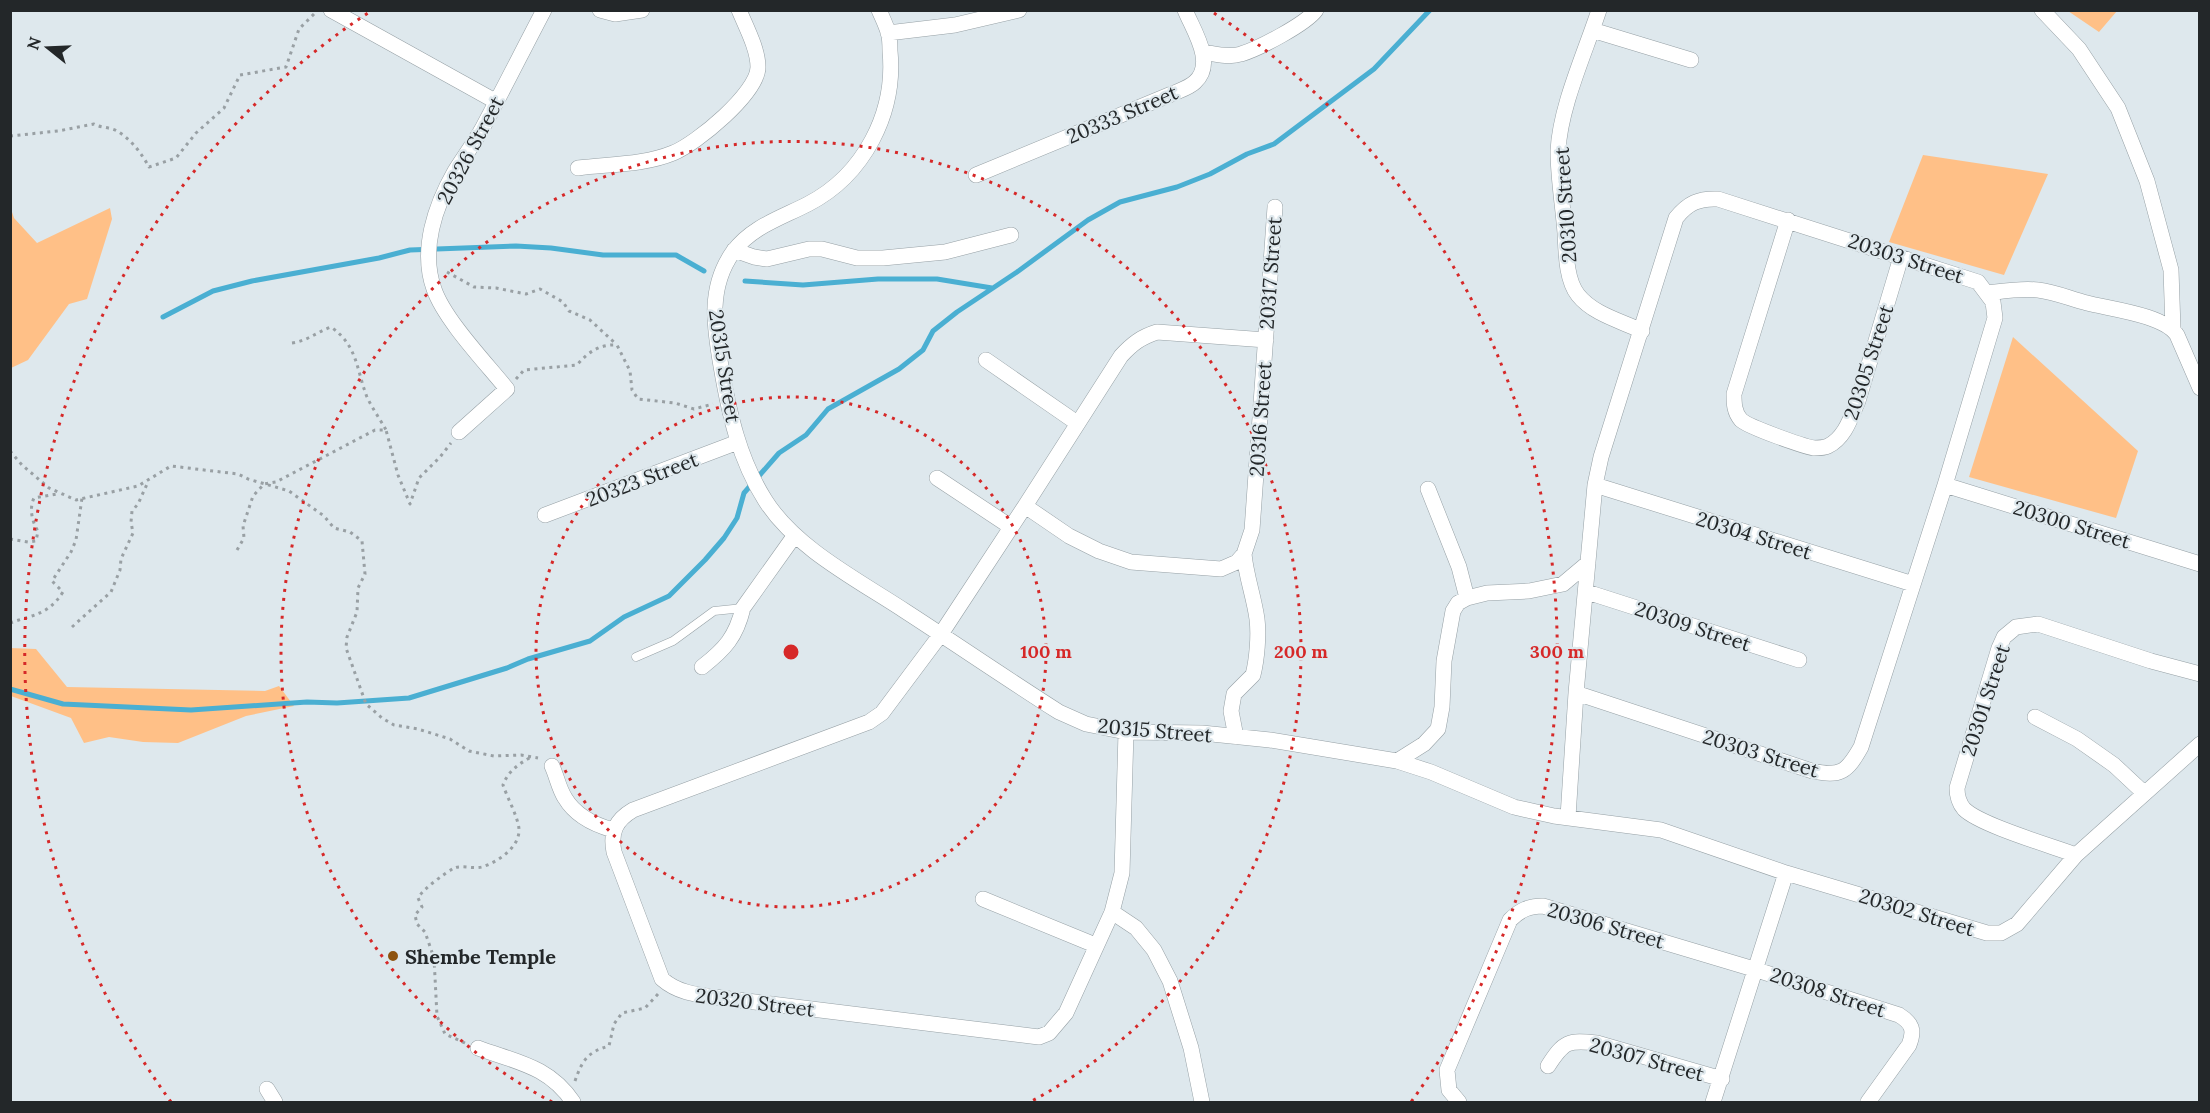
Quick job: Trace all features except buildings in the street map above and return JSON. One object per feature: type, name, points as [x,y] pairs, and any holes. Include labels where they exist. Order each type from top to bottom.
[{"type":"street","points":[[331,10],[495,101]]},
{"type":"street","name":"20326 Street","points":[[507,389],[442,308],[431,279],[429,243],[440,203],[454,172],[482,129],[544,10]]},
{"type":"street","points":[[600,10],[615,14],[642,10]]},
{"type":"street","points":[[578,168],[640,161],[674,153],[700,136],[737,104],[755,80],[758,66],[739,10]]},
{"type":"street","name":"20315 Street","points":[[879,10],[888,33],[892,69],[884,116],[871,145],[840,182],[808,204],[772,220],[747,236],[734,250],[719,277],[714,301],[716,335],[727,399],[738,442],[763,496],[787,528],[837,566],[1059,712],[1086,724],[1126,732],[1202,733],[1314,746],[1397,760],[1514,807],[1568,817]]},
{"type":"street","points":[[888,33],[955,25],[1019,10]]},
{"type":"street","points":[[1185,10],[1203,52],[1224,56],[1240,55],[1288,31],[1316,10]]},
{"type":"street","name":"20310 Street","points":[[1599,10],[1565,112],[1558,151],[1566,252],[1576,293],[1584,302],[1642,331]]},
{"type":"street","points":[[2042,10],[2079,49],[2118,108],[2147,181],[2171,270],[2174,329],[2199,388]]},
{"type":"street","points":[[1592,30],[1691,60]]},
{"type":"street","name":"20333 Street","points":[[976,175],[1194,83],[1203,68],[1203,52]]},
{"type":"street","name":"20303 Street","points":[[1568,817],[1576,693],[1587,592],[1594,485],[1600,457],[1642,331],[1676,218],[1685,207],[1706,198],[1718,199],[1978,282],[1993,302],[1995,318],[1862,747],[1848,769],[1826,774],[1812,771],[1576,693]]},
{"type":"street","name":"20317 Street","points":[[1266,340],[1275,207]]},
{"type":"street","name":"20305 Street","points":[[1788,220],[1734,394],[1735,407],[1737,415],[1749,426],[1814,448],[1832,444],[1841,436],[1849,422],[1858,401],[1901,257]]},
{"type":"street","points":[[734,250],[767,259],[809,249],[822,249],[857,258],[883,258],[945,252],[1011,235]]},
{"type":"street","points":[[1988,293],[2024,289],[2041,291],[2154,320],[2174,329]]},
{"type":"street","name":"20316 Street","points":[[941,634],[1121,356],[1133,343],[1156,332],[1266,340],[1252,530],[1244,554]]},
{"type":"street","points":[[986,360],[1077,423]]},
{"type":"street","points":[[459,432],[477,413],[507,389]]},
{"type":"street","name":"20323 Street","points":[[545,515],[738,442]]},
{"type":"street","points":[[937,478],[1011,527]]},
{"type":"street","name":"20304 Street","points":[[1594,485],[1913,584]]},
{"type":"street","name":"20300 Street","points":[[1945,485],[2199,564]]},
{"type":"street","points":[[1428,489],[1459,567],[1467,598]]},
{"type":"street","points":[[1025,506],[1069,536],[1106,554],[1131,562],[1221,569],[1237,562],[1244,554]]},
{"type":"street","points":[[702,667],[725,649],[736,629],[743,608],[795,535]]},
{"type":"street","points":[[1236,737],[1231,711],[1234,693],[1253,675],[1257,636],[1257,620],[1248,584],[1244,554]]},
{"type":"street","points":[[1397,760],[1424,744],[1438,729],[1442,707],[1444,661],[1453,611],[1458,603],[1487,593],[1529,591],[1563,584],[1588,563]]},
{"type":"street","name":"20309 Street","points":[[1587,592],[1799,660]]},
{"type":"street","name":"20301 Street","points":[[2076,855],[2002,829],[1966,811],[1959,803],[1957,788],[1998,648],[2004,637],[2016,627],[2038,624],[2151,661],[2199,674]]},
{"type":"street","points":[[665,982],[614,852],[613,830],[622,817],[633,810],[869,722],[882,714],[941,634]]},
{"type":"street","points":[[2035,717],[2077,739],[2114,765],[2145,793]]},
{"type":"street","name":"20320 Street","points":[[665,982],[687,993],[711,997],[1039,1037],[1049,1032],[1057,1026],[1066,1013],[1112,912],[1122,873],[1126,732]]},
{"type":"street","name":"20302 Street","points":[[1568,817],[1661,830],[1786,873],[1987,933],[2001,933],[2017,924],[2076,855],[2199,744]]},
{"type":"street","points":[[552,766],[561,791],[573,808],[600,826],[613,830]]},
{"type":"street","points":[[1713,1102],[1757,970],[1786,873]]},
{"type":"street","points":[[983,899],[1095,945]]},
{"type":"street","name":"20306 Street","points":[[1459,1102],[1449,1090],[1447,1070],[1510,920],[1525,909],[1544,906],[1557,908],[1757,970]]},
{"type":"street","points":[[1112,912],[1136,928],[1154,950],[1170,981],[1191,1048],[1198,1092],[1202,1102]]},
{"type":"street","name":"20308 Street","points":[[1757,970],[1885,1009],[1908,1020],[1913,1028],[1909,1045],[1868,1102]]},
{"type":"street","name":"20307 Street","points":[[1548,1066],[1557,1051],[1567,1042],[1580,1041],[1597,1043],[1722,1079]]},
{"type":"street","points":[[478,1048],[533,1066],[544,1072],[573,1102]]},
{"type":"lane","points":[[636,657],[673,640],[714,612],[743,608]]},
{"type":"path","points":[[10,136],[58,131],[94,124],[115,130],[126,138],[143,156],[149,167],[176,158],[196,133],[224,108],[240,75],[286,67],[299,29],[318,10]]},
{"type":"path","points":[[429,263],[474,287],[496,288],[526,294],[540,289],[563,302],[569,311],[590,320],[617,345],[630,371],[632,390],[638,399],[675,402],[694,410],[727,399]]},
{"type":"path","points":[[292,344],[306,341],[314,334],[331,327],[344,336],[357,362],[367,397],[386,430],[398,475],[410,504],[419,478],[440,457],[459,432]]},
{"type":"path","points":[[507,389],[524,370],[577,365],[586,355],[605,344],[617,345]]},
{"type":"path","points":[[237,550],[244,538],[243,526],[253,496],[264,484],[276,482],[375,430],[386,430]]},
{"type":"path","points":[[10,451],[22,465],[59,493],[76,500],[138,486],[171,466],[238,474],[289,491],[324,516],[334,528],[350,532],[362,540],[365,574],[358,588],[357,612],[347,637],[346,648],[366,704],[394,725],[418,729],[450,739],[469,751],[494,756],[521,754],[540,759],[552,766]]},
{"type":"path","points":[[72,627],[111,592],[120,570],[121,559],[133,533],[132,511],[138,504],[148,481]]},
{"type":"path","points":[[10,539],[36,541],[38,531],[33,521],[34,498],[59,493]]},
{"type":"path","points":[[10,623],[46,611],[55,604],[63,592],[52,581],[74,546],[82,498]]},
{"type":"path","points":[[478,1048],[445,1034],[437,1016],[434,958],[425,932],[417,924],[415,915],[422,907],[418,898],[423,890],[456,867],[482,867],[504,855],[513,846],[519,835],[519,826],[503,785],[505,778],[516,766],[531,757]]},
{"type":"path","points":[[574,1084],[582,1063],[595,1050],[609,1046],[614,1024],[622,1013],[645,1008],[660,992],[665,982]]},
{"type":"shaded area","points":[[2068,11],[2117,11],[2099,32]]},
{"type":"shaded area","points":[[1923,155],[2048,174],[2004,275],[1889,242]]},
{"type":"shaded area","points":[[10,206],[14,218],[37,243],[110,208],[112,219],[87,299],[69,304],[28,360],[11,368]]},
{"type":"shaded area","points":[[2013,337],[2138,451],[2116,518],[1969,477]]},
{"type":"shaded area","points":[[10,648],[36,649],[67,687],[265,691],[279,686],[294,706],[246,716],[178,743],[143,742],[109,737],[84,743],[71,718],[11,696]]},
{"type":"waterway","points":[[10,689],[63,704],[191,710],[409,698],[590,641],[624,617],[669,596],[724,538],[737,518],[744,493],[779,453],[806,435],[828,409],[899,369],[923,350],[933,331],[957,312],[1088,220],[1120,202],[1177,187],[1210,174],[1247,154],[1274,144],[1374,69],[1430,10]]},
{"type":"waterway","points":[[163,317],[213,291],[252,281],[379,258],[410,250],[516,246],[603,255],[676,255],[704,271]]},
{"type":"waterway","points":[[745,281],[803,285],[878,279],[937,279],[992,288]]},
{"type":"place","name":"Shembe Temple","points":[[393,956]]}]
